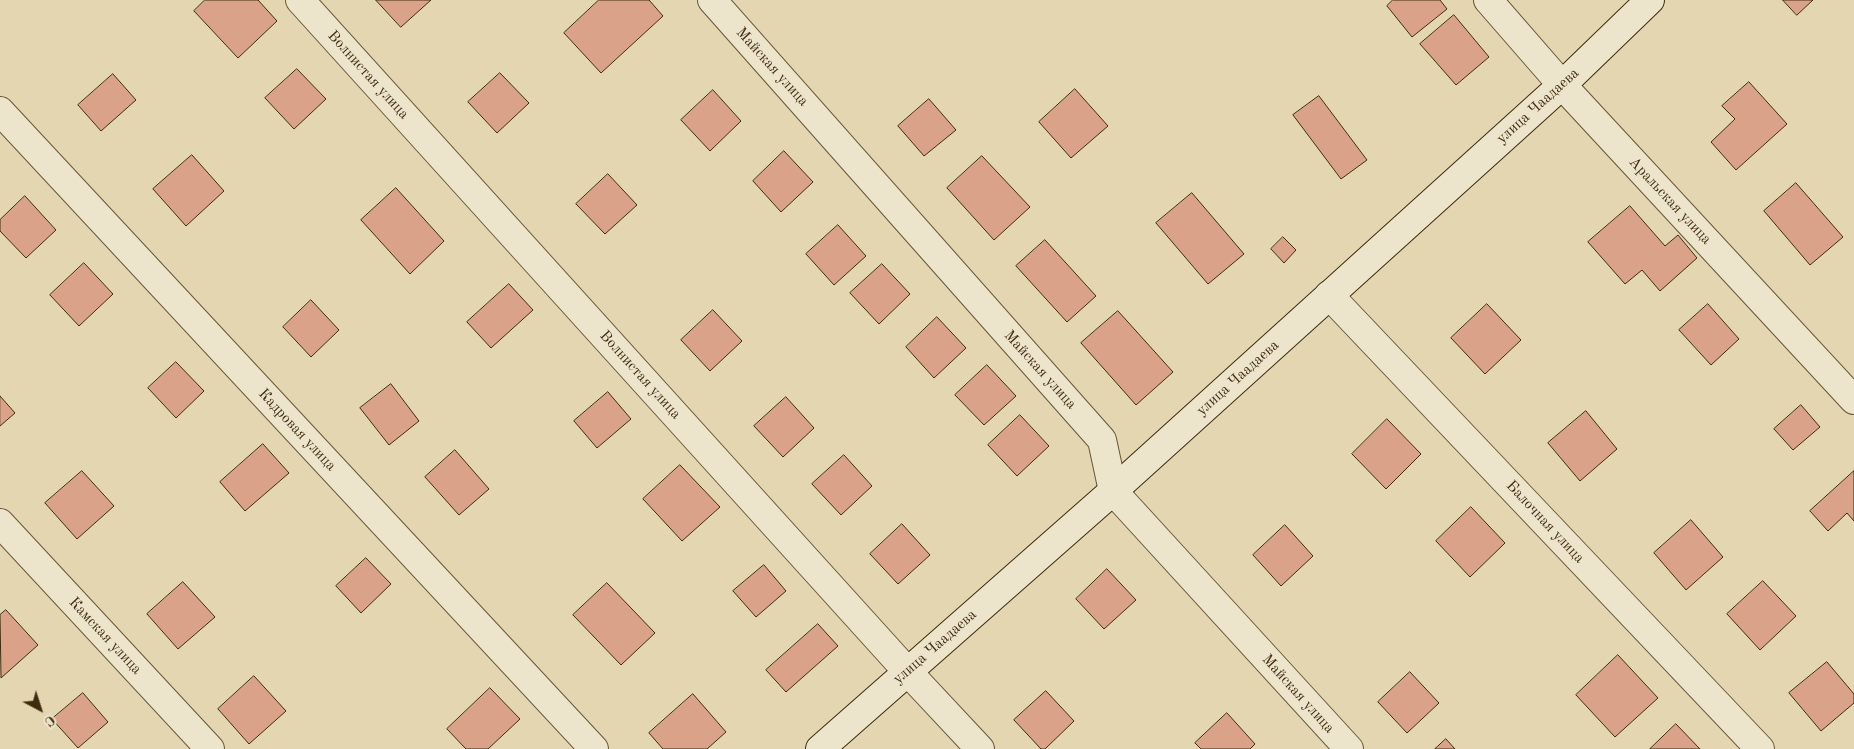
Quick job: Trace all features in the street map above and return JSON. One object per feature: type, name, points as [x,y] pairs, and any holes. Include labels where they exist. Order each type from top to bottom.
[{"type":"street","name":"Волнистая улица","points":[[300,0],[907,671],[980,749]]},
{"type":"street","name":"Майская улица","points":[[712,0],[1102,440],[1113,491],[1348,749]]},
{"type":"street","name":"Аральская улица","points":[[1488,0],[1562,85],[1854,400]]},
{"type":"street","name":"улица Чаадаева","points":[[820,749],[1113,491],[1562,85],[1650,0]]},
{"type":"street","name":"Кадровая улица","points":[[0,110],[594,749]]},
{"type":"street","name":"Балочная улица","points":[[1329,295],[1760,749]]},
{"type":"street","name":"Камская улица","points":[[0,523],[210,749]]},
{"type":"building","points":[[205,0],[258,0],[277,21],[238,58],[194,11]]},
{"type":"building","points":[[376,0],[431,0],[401,27]]},
{"type":"building","points":[[599,0],[649,0],[663,16],[601,73],[564,33]]},
{"type":"building","points":[[1393,0],[1440,0],[1447,9],[1412,37],[1387,6]]},
{"type":"building","points":[[1783,0],[1813,0],[1797,15]]},
{"type":"building","points":[[1454,15],[1489,57],[1456,85],[1420,44]]},
{"type":"building","points":[[297,69],[326,99],[294,129],[265,98]]},
{"type":"building","points":[[500,73],[529,103],[497,133],[468,102]]},
{"type":"building","points":[[113,74],[136,100],[101,131],[78,105]]},
{"type":"building","points":[[1749,82],[1787,124],[1736,170],[1711,142],[1735,119],[1722,106]]},
{"type":"building","points":[[1075,89],[1108,126],[1071,158],[1039,122]]},
{"type":"building","points":[[713,90],[741,121],[710,151],[681,120]]},
{"type":"building","points":[[1319,96],[1367,160],[1341,179],[1293,115]]},
{"type":"building","points":[[929,99],[956,130],[924,156],[898,126]]},
{"type":"building","points":[[784,151],[813,182],[781,212],[753,181]]},
{"type":"building","points":[[192,155],[224,191],[186,226],[153,189]]},
{"type":"building","points":[[982,156],[1030,207],[994,240],[947,188]]},
{"type":"building","points":[[608,174],[637,205],[605,234],[576,204]]},
{"type":"building","points":[[1796,183],[1843,237],[1810,265],[1764,211]]},
{"type":"building","points":[[396,188],[444,241],[410,274],[361,220]]},
{"type":"building","points":[[1192,193],[1244,254],[1208,284],[1156,223]]},
{"type":"building","points":[[25,196],[56,230],[26,258],[0,231],[0,220]]},
{"type":"building","points":[[1630,206],[1665,246],[1678,235],[1697,258],[1660,291],[1642,270],[1625,284],[1588,242]]},
{"type":"building","points":[[838,225],[866,256],[834,285],[806,254]]},
{"type":"building","points":[[1283,237],[1296,250],[1284,263],[1271,249]]},
{"type":"building","points":[[1045,240],[1096,296],[1067,322],[1016,266]]},
{"type":"building","points":[[84,263],[113,294],[79,326],[50,295]]},
{"type":"building","points":[[882,264],[910,294],[879,324],[850,293]]},
{"type":"building","points":[[509,284],[533,310],[491,348],[467,322]]},
{"type":"building","points":[[311,300],[339,330],[311,357],[283,327]]},
{"type":"building","points":[[1487,304],[1521,340],[1485,374],[1451,338]]},
{"type":"building","points":[[1708,304],[1739,339],[1711,365],[1679,330]]},
{"type":"building","points":[[713,310],[742,341],[710,371],[681,340]]},
{"type":"building","points":[[1118,311],[1173,372],[1136,405],[1081,343]]},
{"type":"building","points":[[937,317],[966,348],[934,378],[906,347]]},
{"type":"building","points":[[176,362],[204,391],[176,418],[148,388]]},
{"type":"building","points":[[987,365],[1016,396],[984,425],[955,395]]},
{"type":"building","points":[[391,384],[419,421],[389,445],[360,408]]},
{"type":"building","points":[[608,392],[631,419],[597,448],[574,421]]},
{"type":"building","points":[[0,396],[15,413],[0,426]]},
{"type":"building","points":[[786,397],[814,428],[783,457],[754,426]]},
{"type":"building","points":[[1801,405],[1820,427],[1793,450],[1774,429]]},
{"type":"building","points":[[1586,411],[1617,449],[1580,481],[1548,443]]},
{"type":"building","points":[[1020,415],[1049,446],[1017,476],[988,445]]},
{"type":"building","points":[[1387,419],[1421,454],[1386,489],[1352,454]]},
{"type":"building","points":[[263,444],[289,473],[245,511],[220,482]]},
{"type":"building","points":[[455,450],[489,489],[459,515],[425,477]]},
{"type":"building","points":[[844,455],[872,486],[841,515],[812,484]]},
{"type":"building","points":[[680,465],[720,507],[682,541],[643,499]]},
{"type":"building","points":[[82,471],[114,506],[77,539],[45,503]]},
{"type":"building","points":[[1854,471],[1854,521],[1847,513],[1828,531],[1810,511]]},
{"type":"building","points":[[1471,507],[1505,543],[1470,577],[1436,541]]},
{"type":"building","points":[[1691,520],[1723,557],[1686,590],[1654,553]]},
{"type":"building","points":[[902,524],[930,555],[898,584],[870,554]]},
{"type":"building","points":[[1285,525],[1313,556],[1281,586],[1253,555]]},
{"type":"building","points":[[366,558],[391,584],[361,613],[336,586]]},
{"type":"building","points":[[764,565],[786,591],[756,617],[733,591]]},
{"type":"building","points":[[1107,569],[1136,600],[1104,629],[1076,599]]},
{"type":"building","points":[[1763,581],[1796,616],[1760,650],[1727,614]]},
{"type":"building","points":[[183,582],[215,617],[178,649],[147,614]]},
{"type":"building","points":[[607,583],[655,633],[621,665],[573,615]]},
{"type":"building","points":[[6,610],[38,645],[1,678],[0,615]]},
{"type":"building","points":[[818,624],[838,646],[786,692],[766,670]]},
{"type":"building","points":[[1618,655],[1658,698],[1615,737],[1576,695]]},
{"type":"building","points":[[1827,662],[1854,694],[1854,703],[1821,731],[1789,693]]},
{"type":"building","points":[[1410,672],[1439,703],[1407,733],[1378,702]]},
{"type":"building","points":[[254,676],[286,711],[249,744],[218,709]]},
{"type":"building","points":[[490,688],[520,719],[488,749],[466,749],[447,729]]},
{"type":"building","points":[[1046,691],[1074,721],[1045,749],[1041,749],[1014,720]]},
{"type":"building","points":[[83,693],[108,722],[78,748],[52,719]]},
{"type":"building","points":[[693,694],[726,732],[707,749],[663,749],[649,733]]},
{"type":"building","points":[[1227,713],[1255,744],[1250,749],[1201,749],[1195,743]]},
{"type":"building","points":[[1676,724],[1700,749],[1650,749]]},
{"type":"building","points":[[1446,739],[1455,749],[1435,749]]}]
